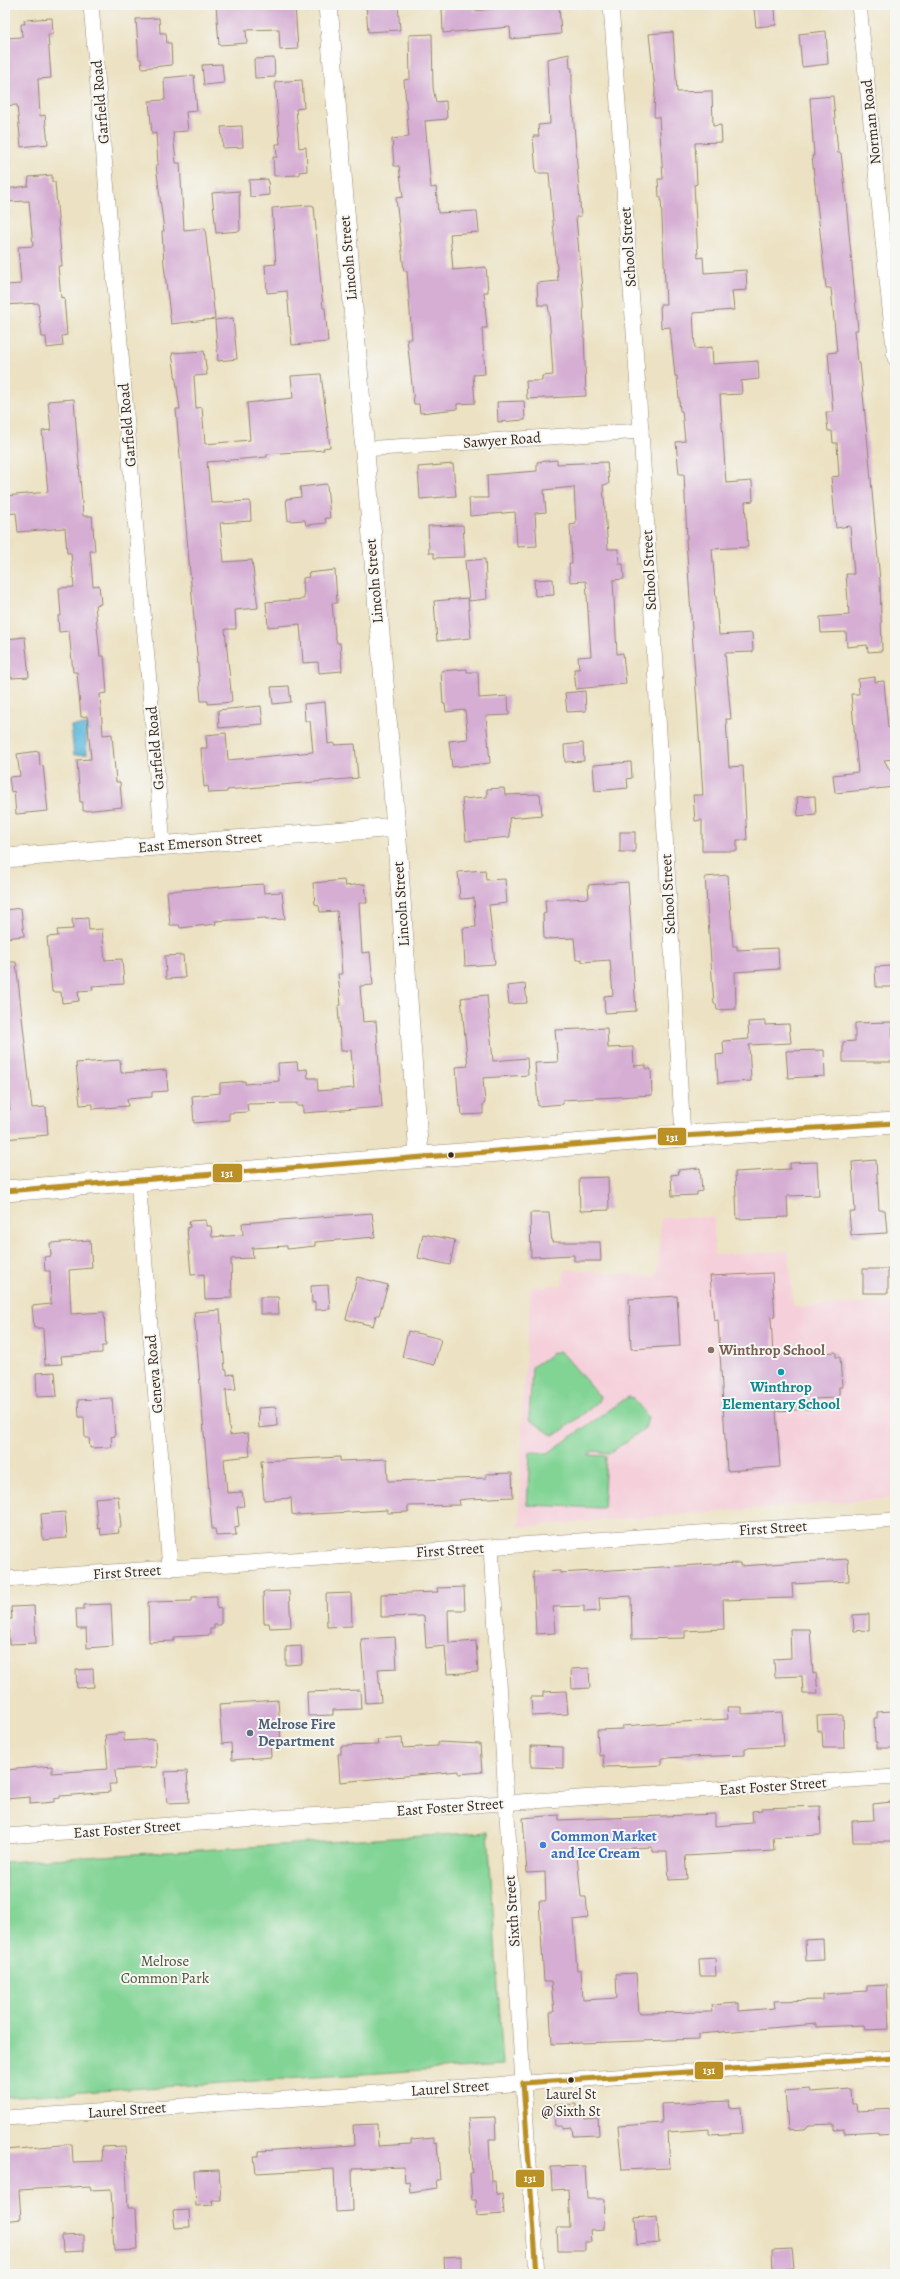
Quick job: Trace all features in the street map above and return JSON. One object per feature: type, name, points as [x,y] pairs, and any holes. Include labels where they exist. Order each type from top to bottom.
[{"type":"main road","points":[[5,1191],[683,1136],[895,1123]]},
{"type":"street","name":"Garfield Road","points":[[91,5],[163,845]]},
{"type":"street","name":"Lincoln Street","points":[[328,5],[363,449],[396,827],[419,1157]]},
{"type":"street","name":"School Street","points":[[611,5],[641,431],[683,1136]]},
{"type":"street","name":"Norman Road","points":[[859,5],[895,358]]},
{"type":"street","name":"Sawyer Road","points":[[363,449],[641,431]]},
{"type":"street","name":"East Emerson Street","points":[[5,858],[396,827]]},
{"type":"street","name":"Geneva Road","points":[[138,1180],[170,1569]]},
{"type":"street","name":"First Street","points":[[5,1580],[895,1520]]},
{"type":"street","name":"Sixth Street","points":[[491,1547],[505,1804],[537,2274]]},
{"type":"street","name":"East Foster Street","points":[[5,1836],[895,1777]]},
{"type":"street","name":"Laurel Street","points":[[5,2118],[895,2058]]},
{"type":"shaded area","name":"Winthrop School","points":[[714,1217],[714,1255],[789,1251],[793,1307],[895,1302],[895,1498],[519,1527],[523,1393],[531,1287],[562,1285],[565,1269],[657,1277],[661,1218]]},
{"type":"green space","points":[[559,1351],[600,1397],[597,1403],[559,1433],[552,1435],[529,1419],[532,1367],[553,1353]]},
{"type":"green space","points":[[628,1397],[633,1398],[648,1417],[645,1428],[610,1453],[593,1451],[589,1455],[606,1456],[603,1508],[527,1505],[530,1452],[548,1453]]},
{"type":"green space","name":"Melrose Common Park","points":[[488,1832],[503,2065],[5,2097],[5,1862]]},
{"type":"water","points":[[88,725],[89,731],[86,732],[87,754],[74,755],[71,726]]},
{"type":"building","points":[[216,5],[295,5],[298,49],[280,50],[279,29],[246,30],[247,43],[219,45]]},
{"type":"building","points":[[366,5],[398,5],[400,30],[368,32]]},
{"type":"building","points":[[444,5],[473,5],[474,11],[509,7],[508,5],[559,5],[561,34],[511,39],[510,27],[443,33],[442,7],[444,7]]},
{"type":"building","points":[[775,8],[776,25],[756,27],[754,9]]},
{"type":"building","points":[[52,18],[53,34],[48,34],[51,78],[38,79],[40,116],[45,115],[48,144],[21,147],[17,105],[5,106],[5,38],[22,37],[21,24],[25,24],[24,20]]},
{"type":"building","points":[[159,18],[160,33],[166,33],[167,43],[171,43],[172,65],[142,68],[141,59],[139,59],[136,19]]},
{"type":"building","points":[[826,31],[828,64],[802,67],[799,34]]},
{"type":"building","points":[[673,32],[677,92],[712,91],[713,126],[721,125],[722,142],[695,143],[697,184],[694,185],[698,258],[703,257],[704,273],[746,270],[747,290],[732,291],[734,310],[693,313],[695,349],[712,347],[713,364],[758,361],[759,379],[741,381],[742,394],[720,395],[726,483],[752,481],[753,501],[745,502],[748,547],[712,549],[719,635],[752,633],[753,652],[725,653],[731,719],[726,719],[729,767],[743,766],[747,840],[737,840],[737,851],[702,851],[702,820],[695,821],[693,795],[703,795],[686,539],[684,474],[679,474],[676,442],[685,441],[682,411],[680,411],[677,376],[675,376],[670,327],[661,328],[660,304],[666,304],[661,197],[659,197],[658,179],[663,179],[659,117],[654,117],[655,90],[649,34]]},
{"type":"building","points":[[432,34],[433,88],[436,102],[446,101],[447,119],[425,121],[431,188],[436,187],[438,213],[477,211],[479,232],[450,234],[453,270],[486,267],[488,292],[484,292],[487,328],[482,328],[485,374],[473,375],[475,403],[457,404],[457,409],[420,413],[419,404],[414,404],[407,339],[412,339],[407,271],[404,271],[396,198],[403,197],[399,166],[394,166],[392,139],[409,137],[404,80],[410,79],[409,35]]},
{"type":"building","points":[[569,54],[570,68],[572,68],[572,98],[581,216],[576,217],[583,301],[586,396],[527,399],[526,381],[542,381],[542,376],[553,375],[548,305],[538,305],[537,283],[558,281],[549,173],[536,173],[533,136],[539,136],[538,125],[550,124],[547,59]]},
{"type":"building","points":[[274,58],[275,77],[255,78],[254,59]]},
{"type":"building","points":[[222,64],[224,83],[204,85],[202,65]]},
{"type":"building","points":[[194,75],[197,111],[186,112],[188,131],[173,132],[176,163],[180,163],[184,230],[205,228],[215,319],[171,324],[164,265],[162,231],[164,231],[156,165],[158,165],[156,133],[152,134],[149,101],[165,100],[164,78]]},
{"type":"building","points":[[302,80],[304,108],[296,109],[299,148],[306,147],[307,171],[299,172],[299,175],[274,176],[273,157],[277,157],[276,144],[280,144],[275,82]]},
{"type":"building","points":[[833,96],[838,153],[841,153],[844,179],[858,330],[855,330],[858,363],[860,363],[880,581],[882,651],[868,652],[867,645],[847,647],[846,632],[821,633],[820,617],[849,615],[846,574],[854,574],[850,526],[836,528],[831,477],[839,476],[837,443],[833,443],[832,431],[828,431],[826,412],[833,412],[828,353],[837,352],[831,288],[826,288],[812,156],[814,156],[810,98]]},
{"type":"building","points":[[242,126],[243,147],[223,148],[221,127]]},
{"type":"building","points":[[52,175],[52,182],[55,182],[62,266],[58,266],[61,298],[64,297],[67,335],[62,336],[63,346],[47,348],[46,337],[42,337],[38,303],[5,305],[5,285],[21,284],[18,247],[33,246],[29,201],[5,202],[5,189],[28,186],[29,177]]},
{"type":"building","points":[[268,179],[269,195],[250,197],[249,180]]},
{"type":"building","points":[[239,191],[240,231],[216,233],[212,193]]},
{"type":"building","points":[[314,206],[323,308],[325,308],[328,342],[292,345],[287,291],[267,293],[265,265],[276,264],[272,208]]},
{"type":"building","points":[[233,318],[237,359],[218,361],[215,320]]},
{"type":"building","points":[[204,351],[207,375],[194,376],[196,408],[202,407],[205,444],[250,440],[247,403],[293,398],[291,376],[321,374],[330,447],[323,448],[324,450],[267,454],[267,457],[207,462],[211,503],[250,501],[251,521],[220,523],[224,562],[252,560],[258,608],[235,610],[236,629],[225,629],[232,702],[208,704],[208,701],[201,701],[176,409],[180,409],[172,353]]},
{"type":"building","points":[[74,399],[83,516],[92,516],[95,551],[90,551],[93,586],[99,585],[101,604],[95,605],[100,656],[104,656],[107,693],[100,694],[103,735],[112,734],[116,782],[120,782],[122,807],[83,811],[83,802],[80,802],[77,760],[91,759],[87,716],[81,717],[77,672],[73,672],[69,631],[59,632],[58,616],[61,616],[59,588],[74,587],[71,553],[67,553],[65,528],[18,532],[16,513],[5,514],[5,496],[48,492],[42,431],[51,430],[48,401]]},
{"type":"building","points":[[524,401],[525,420],[498,422],[497,402]]},
{"type":"building","points":[[557,460],[557,464],[607,462],[609,484],[603,485],[608,549],[618,549],[619,564],[623,564],[624,579],[613,580],[617,654],[623,653],[626,684],[576,689],[574,669],[579,669],[578,657],[591,656],[586,581],[570,582],[569,564],[572,564],[570,525],[576,524],[574,487],[544,490],[546,512],[535,513],[537,546],[517,547],[515,512],[470,516],[469,498],[488,498],[487,475],[537,471],[537,462]]},
{"type":"building","points":[[453,464],[456,496],[420,499],[418,467]]},
{"type":"building","points":[[327,484],[330,518],[325,518],[326,523],[306,525],[305,520],[288,521],[286,499],[301,497],[300,487]]},
{"type":"building","points":[[463,525],[465,557],[434,558],[434,553],[429,553],[428,526]]},
{"type":"building","points":[[485,559],[487,599],[469,601],[465,561]]},
{"type":"building","points":[[335,570],[337,603],[332,603],[335,635],[337,643],[340,643],[342,671],[319,673],[318,662],[303,663],[300,624],[268,627],[266,602],[304,599],[303,578],[309,577],[308,573]]},
{"type":"building","points":[[553,579],[554,595],[535,596],[534,580]]},
{"type":"building","points":[[468,598],[471,638],[437,641],[434,601]]},
{"type":"building","points":[[25,637],[29,677],[11,678],[7,639]]},
{"type":"building","points":[[467,669],[467,672],[478,672],[479,698],[508,696],[509,715],[486,716],[490,763],[452,767],[449,741],[468,739],[465,710],[446,712],[445,704],[443,704],[441,671]]},
{"type":"building","points":[[875,677],[875,682],[884,681],[888,728],[891,728],[894,759],[884,760],[895,779],[895,787],[835,793],[833,775],[858,772],[851,694],[859,694],[858,679]]},
{"type":"building","points":[[289,686],[291,702],[273,704],[271,687]]},
{"type":"building","points":[[585,691],[586,711],[567,712],[565,693]]},
{"type":"building","points":[[325,702],[328,744],[355,744],[358,778],[227,790],[227,792],[209,793],[208,786],[204,787],[201,748],[207,748],[206,735],[226,733],[228,760],[313,752],[310,721],[305,721],[304,704]]},
{"type":"building","points":[[261,706],[263,724],[219,728],[218,710]]},
{"type":"building","points":[[583,743],[584,761],[565,762],[564,745]]},
{"type":"building","points":[[39,751],[40,766],[43,765],[48,811],[16,814],[14,791],[11,792],[9,777],[20,776],[17,754]]},
{"type":"building","points":[[631,762],[632,778],[627,779],[628,788],[595,791],[593,765]]},
{"type":"building","points":[[504,788],[505,795],[540,794],[542,815],[509,818],[510,837],[466,841],[462,799],[487,797],[487,789]]},
{"type":"building","points":[[815,796],[816,814],[798,816],[797,797]]},
{"type":"building","points":[[620,832],[635,832],[635,852],[620,852]]},
{"type":"building","points":[[485,870],[486,880],[505,879],[507,903],[489,905],[495,964],[465,966],[463,928],[476,927],[474,898],[460,899],[458,872]]},
{"type":"building","points":[[728,875],[733,946],[737,946],[737,950],[778,948],[779,969],[735,972],[736,1009],[717,1010],[716,1004],[714,1004],[705,877]]},
{"type":"building","points":[[344,880],[345,886],[365,884],[367,903],[359,903],[362,953],[370,952],[373,985],[360,986],[363,1022],[376,1021],[382,1107],[303,1113],[303,1106],[297,1106],[297,1103],[247,1104],[248,1112],[229,1113],[229,1120],[194,1123],[192,1096],[220,1093],[220,1083],[245,1081],[245,1084],[279,1081],[278,1063],[297,1062],[298,1070],[307,1069],[308,1078],[317,1078],[318,1091],[354,1088],[351,1050],[341,1051],[338,1006],[341,1005],[338,974],[342,974],[337,911],[320,912],[319,906],[315,904],[313,883]]},
{"type":"building","points":[[628,882],[636,1011],[605,1013],[604,996],[613,995],[610,960],[582,962],[582,959],[576,960],[574,938],[544,939],[543,914],[546,913],[545,900],[589,898],[588,885]]},
{"type":"building","points":[[263,884],[264,893],[282,892],[285,919],[266,920],[266,918],[215,921],[216,924],[180,928],[179,925],[170,925],[167,891]]},
{"type":"building","points":[[21,908],[24,936],[5,938],[5,910]]},
{"type":"building","points":[[88,918],[89,930],[102,929],[105,960],[122,959],[124,984],[92,986],[93,990],[78,991],[79,1001],[62,1003],[61,992],[52,992],[47,937],[58,936],[57,930],[73,929],[72,919]]},
{"type":"building","points":[[183,955],[185,978],[166,979],[165,956]]},
{"type":"building","points":[[5,962],[16,962],[32,1108],[46,1107],[48,1135],[5,1139],[5,1110],[10,1110],[5,1069]]},
{"type":"building","points":[[893,966],[894,987],[876,987],[875,967]]},
{"type":"building","points":[[525,984],[527,1003],[509,1004],[507,986]]},
{"type":"building","points":[[487,995],[493,1061],[527,1058],[528,1075],[483,1078],[485,1103],[483,1104],[483,1114],[462,1115],[461,1106],[459,1106],[456,1067],[468,1066],[461,998]]},
{"type":"building","points":[[765,1021],[765,1025],[789,1024],[791,1043],[749,1045],[751,1081],[718,1083],[716,1055],[724,1054],[723,1041],[749,1039],[748,1022]]},
{"type":"building","points":[[892,1022],[894,1062],[843,1062],[843,1042],[855,1041],[855,1023]]},
{"type":"building","points":[[607,1028],[608,1048],[633,1047],[634,1066],[646,1065],[646,1069],[651,1069],[652,1095],[563,1100],[563,1104],[538,1106],[535,1063],[558,1062],[555,1030]]},
{"type":"building","points":[[824,1050],[825,1076],[788,1078],[786,1051]]},
{"type":"building","points":[[120,1060],[121,1073],[166,1070],[168,1091],[152,1092],[152,1097],[127,1099],[128,1106],[93,1109],[93,1104],[80,1105],[76,1063]]},
{"type":"building","points":[[876,1160],[879,1210],[885,1210],[887,1233],[851,1235],[849,1212],[855,1212],[852,1162]]},
{"type":"building","points":[[817,1162],[819,1195],[787,1196],[788,1217],[737,1219],[735,1172],[790,1169],[790,1163]]},
{"type":"building","points":[[700,1168],[702,1191],[697,1192],[697,1195],[672,1196],[671,1175],[679,1174],[678,1170]]},
{"type":"building","points":[[608,1177],[609,1210],[580,1211],[579,1178]]},
{"type":"building","points":[[372,1213],[375,1237],[315,1242],[315,1246],[287,1249],[287,1246],[252,1248],[253,1258],[231,1259],[232,1298],[205,1299],[204,1274],[191,1275],[187,1228],[190,1227],[189,1221],[206,1220],[206,1226],[211,1226],[212,1237],[243,1235],[242,1223]]},
{"type":"building","points":[[530,1213],[549,1213],[552,1242],[600,1242],[601,1261],[574,1261],[574,1255],[531,1257]]},
{"type":"building","points":[[423,1234],[455,1240],[450,1265],[418,1258]]},
{"type":"building","points":[[90,1240],[92,1268],[69,1270],[71,1314],[104,1312],[106,1346],[102,1346],[102,1353],[61,1356],[62,1364],[45,1365],[43,1328],[34,1328],[32,1306],[51,1304],[50,1271],[45,1271],[44,1257],[51,1256],[50,1243]]},
{"type":"building","points":[[863,1269],[888,1269],[888,1293],[863,1293]]},
{"type":"building","name":"Winthrop Elementary School","points":[[772,1273],[775,1317],[771,1317],[773,1356],[836,1352],[836,1357],[840,1357],[842,1387],[839,1387],[839,1398],[813,1399],[814,1409],[776,1411],[780,1467],[727,1471],[718,1320],[714,1321],[710,1276]]},
{"type":"building","points":[[357,1277],[388,1285],[379,1315],[376,1315],[373,1326],[346,1319]]},
{"type":"building","points":[[328,1285],[330,1309],[315,1310],[315,1302],[312,1303],[311,1286]]},
{"type":"building","points":[[677,1296],[680,1346],[631,1349],[629,1299]]},
{"type":"building","points":[[260,1297],[278,1297],[279,1314],[260,1314]]},
{"type":"building","points":[[220,1310],[225,1370],[227,1370],[227,1375],[234,1374],[236,1389],[226,1390],[230,1435],[248,1433],[250,1456],[224,1459],[227,1493],[242,1492],[244,1506],[237,1507],[239,1526],[235,1527],[236,1535],[216,1536],[215,1529],[212,1529],[194,1312]]},
{"type":"building","points":[[408,1331],[441,1339],[434,1365],[402,1357]]},
{"type":"building","points":[[55,1372],[57,1396],[37,1397],[36,1373]]},
{"type":"building","points":[[112,1398],[115,1436],[111,1437],[112,1447],[90,1448],[89,1438],[85,1438],[84,1417],[79,1417],[78,1400]]},
{"type":"building","points":[[276,1407],[277,1426],[259,1428],[258,1408]]},
{"type":"building","points":[[340,1457],[340,1461],[387,1459],[388,1481],[486,1478],[486,1474],[512,1473],[513,1497],[459,1500],[460,1505],[408,1506],[408,1512],[387,1513],[387,1510],[297,1515],[292,1514],[291,1498],[264,1500],[261,1461]]},
{"type":"building","points":[[118,1496],[121,1527],[118,1527],[119,1533],[101,1535],[100,1528],[98,1529],[95,1498]]},
{"type":"building","points":[[65,1512],[67,1538],[43,1540],[41,1514]]},
{"type":"building","points":[[848,1559],[849,1581],[792,1584],[793,1598],[723,1600],[724,1629],[685,1631],[685,1638],[632,1639],[631,1596],[599,1598],[600,1611],[584,1612],[584,1606],[553,1607],[555,1633],[536,1634],[533,1572],[560,1571],[560,1573],[740,1563],[740,1566]]},
{"type":"building","points":[[464,1587],[465,1610],[448,1610],[449,1643],[476,1641],[478,1672],[447,1674],[445,1646],[426,1648],[424,1616],[381,1617],[381,1594],[438,1592],[437,1588]]},
{"type":"building","points":[[289,1591],[291,1627],[270,1628],[269,1623],[264,1623],[263,1592]]},
{"type":"building","points":[[351,1593],[352,1626],[327,1627],[326,1594]]},
{"type":"building","points":[[217,1596],[217,1609],[221,1608],[221,1625],[214,1625],[214,1629],[210,1629],[210,1635],[174,1637],[174,1641],[149,1642],[148,1602],[192,1601],[192,1597]]},
{"type":"building","points":[[111,1604],[113,1646],[87,1648],[86,1629],[77,1629],[76,1609],[84,1609],[84,1605]]},
{"type":"building","points":[[34,1606],[36,1643],[9,1644],[8,1619],[12,1619],[11,1607]]},
{"type":"building","points":[[869,1614],[869,1630],[854,1631],[853,1615]]},
{"type":"building","points":[[790,1629],[810,1629],[813,1674],[816,1673],[818,1694],[803,1694],[802,1676],[775,1677],[774,1659],[791,1658]]},
{"type":"building","points":[[395,1637],[397,1668],[378,1669],[381,1702],[366,1703],[361,1639]]},
{"type":"building","points":[[301,1646],[302,1664],[286,1665],[286,1647]]},
{"type":"building","points":[[589,1668],[590,1688],[572,1689],[571,1669]]},
{"type":"building","points":[[93,1669],[94,1687],[77,1688],[76,1670]]},
{"type":"building","points":[[360,1690],[361,1709],[333,1710],[333,1715],[308,1716],[307,1692]]},
{"type":"building","points":[[566,1691],[568,1714],[532,1716],[531,1697],[543,1697],[543,1692]]},
{"type":"building","points":[[278,1700],[281,1741],[270,1741],[271,1757],[232,1760],[231,1743],[222,1744],[219,1704]]},
{"type":"building","points":[[727,1707],[742,1707],[742,1714],[782,1712],[784,1746],[745,1748],[745,1755],[662,1758],[662,1765],[604,1767],[603,1755],[599,1756],[597,1730],[622,1729],[622,1726],[728,1719]]},
{"type":"building","points":[[892,1711],[893,1717],[895,1717],[895,1748],[877,1748],[877,1742],[875,1742],[874,1718],[877,1718],[877,1712]]},
{"type":"building","points":[[843,1715],[844,1748],[823,1748],[822,1731],[818,1731],[817,1716]]},
{"type":"building","points":[[124,1733],[124,1741],[155,1739],[157,1767],[115,1770],[116,1784],[109,1784],[110,1792],[60,1796],[60,1798],[54,1799],[54,1802],[30,1804],[30,1797],[5,1799],[5,1770],[52,1766],[52,1773],[108,1769],[105,1735]]},
{"type":"building","points":[[402,1738],[403,1748],[438,1746],[438,1742],[480,1744],[482,1772],[459,1774],[459,1771],[340,1782],[338,1754],[341,1754],[341,1746],[378,1745],[377,1740]]},
{"type":"building","points":[[531,1746],[563,1747],[563,1768],[531,1767]]},
{"type":"building","points":[[187,1771],[189,1802],[167,1803],[165,1772]]},
{"type":"building","points":[[891,1802],[892,1824],[895,1824],[895,1842],[853,1842],[852,1821],[874,1820],[873,1804]]},
{"type":"building","points":[[820,1806],[821,1835],[773,1837],[774,1851],[685,1856],[687,1879],[669,1880],[667,1852],[652,1852],[652,1847],[591,1850],[591,1855],[577,1856],[581,1897],[586,1897],[588,1918],[573,1920],[577,1970],[581,1970],[583,2000],[617,1998],[616,1974],[636,1973],[639,2013],[712,2012],[711,2005],[739,2003],[739,2011],[775,2008],[774,2001],[823,2000],[823,1994],[867,1991],[867,1986],[887,1985],[889,2029],[865,2030],[864,2025],[816,2027],[816,2024],[699,2034],[699,2039],[552,2044],[550,2012],[554,2012],[551,1982],[544,1982],[539,1901],[546,1901],[545,1872],[527,1873],[523,1818],[559,1815],[559,1820],[715,1814],[715,1826],[753,1823],[752,1811],[762,1810],[762,1808]]},
{"type":"building","points":[[823,1939],[824,1960],[806,1961],[805,1940]]},
{"type":"building","points":[[715,1958],[716,1976],[700,1976],[699,1959]]},
{"type":"building","points":[[810,2089],[811,2092],[851,2089],[852,2104],[856,2104],[857,2111],[895,2109],[895,2133],[878,2134],[878,2131],[844,2133],[844,2129],[834,2130],[834,2124],[809,2125],[805,2129],[788,2130],[785,2091]]},
{"type":"building","points":[[729,2101],[730,2108],[741,2107],[743,2133],[709,2135],[709,2129],[668,2132],[670,2168],[622,2170],[618,2126],[662,2123],[661,2104]]},
{"type":"building","points":[[576,2104],[576,2109],[584,2109],[585,2119],[598,2118],[599,2135],[573,2136],[572,2128],[562,2129],[562,2126],[555,2126],[554,2105]]},
{"type":"building","points":[[495,2117],[496,2139],[489,2139],[491,2181],[495,2181],[496,2194],[502,2194],[504,2214],[477,2216],[476,2200],[472,2200],[470,2173],[472,2173],[468,2118]]},
{"type":"building","points":[[377,2124],[378,2146],[411,2144],[411,2140],[434,2138],[434,2144],[437,2143],[440,2180],[436,2180],[437,2188],[410,2192],[409,2182],[405,2183],[404,2167],[352,2169],[353,2211],[336,2212],[334,2169],[256,2173],[254,2156],[259,2156],[259,2151],[354,2145],[353,2125]]},
{"type":"building","points":[[72,2144],[73,2162],[102,2161],[101,2147],[125,2146],[128,2208],[136,2208],[138,2250],[114,2251],[111,2189],[91,2190],[90,2186],[19,2190],[21,2219],[5,2221],[5,2150]]},
{"type":"building","points":[[585,2166],[587,2199],[605,2199],[604,2229],[590,2230],[591,2242],[585,2242],[585,2250],[558,2250],[557,2228],[570,2228],[568,2189],[552,2190],[551,2167]]},
{"type":"building","points":[[219,2170],[221,2200],[212,2200],[213,2205],[196,2206],[194,2171]]},
{"type":"building","points":[[189,2210],[190,2227],[175,2228],[173,2211]]},
{"type":"building","points":[[657,2216],[659,2243],[637,2245],[635,2218]]},
{"type":"building","points":[[84,2235],[84,2251],[63,2252],[62,2236]]},
{"type":"building","points":[[792,2249],[794,2268],[773,2270],[772,2250]]},
{"type":"building","points":[[461,2256],[461,2273],[445,2274],[444,2257]]},
{"type":"transit line","name":"131","points":[[5,1191],[683,1136],[895,1123]]},
{"type":"transit line","name":"131","points":[[523,2083],[895,2058]]},
{"type":"transit line","name":"131","points":[[523,2083],[537,2274]]},
{"type":"place","name":"Winthrop School","points":[[711,1350]]},
{"type":"place","name":"Winthrop Elementary School","points":[[781,1372]]},
{"type":"place","name":"Melrose Fire Department","points":[[250,1733]]},
{"type":"place","name":"Common Market and Ice Cream","points":[[543,1845]]},
{"type":"place","name":"Laurel St @ Sixth St","points":[[571,2080]]}]
